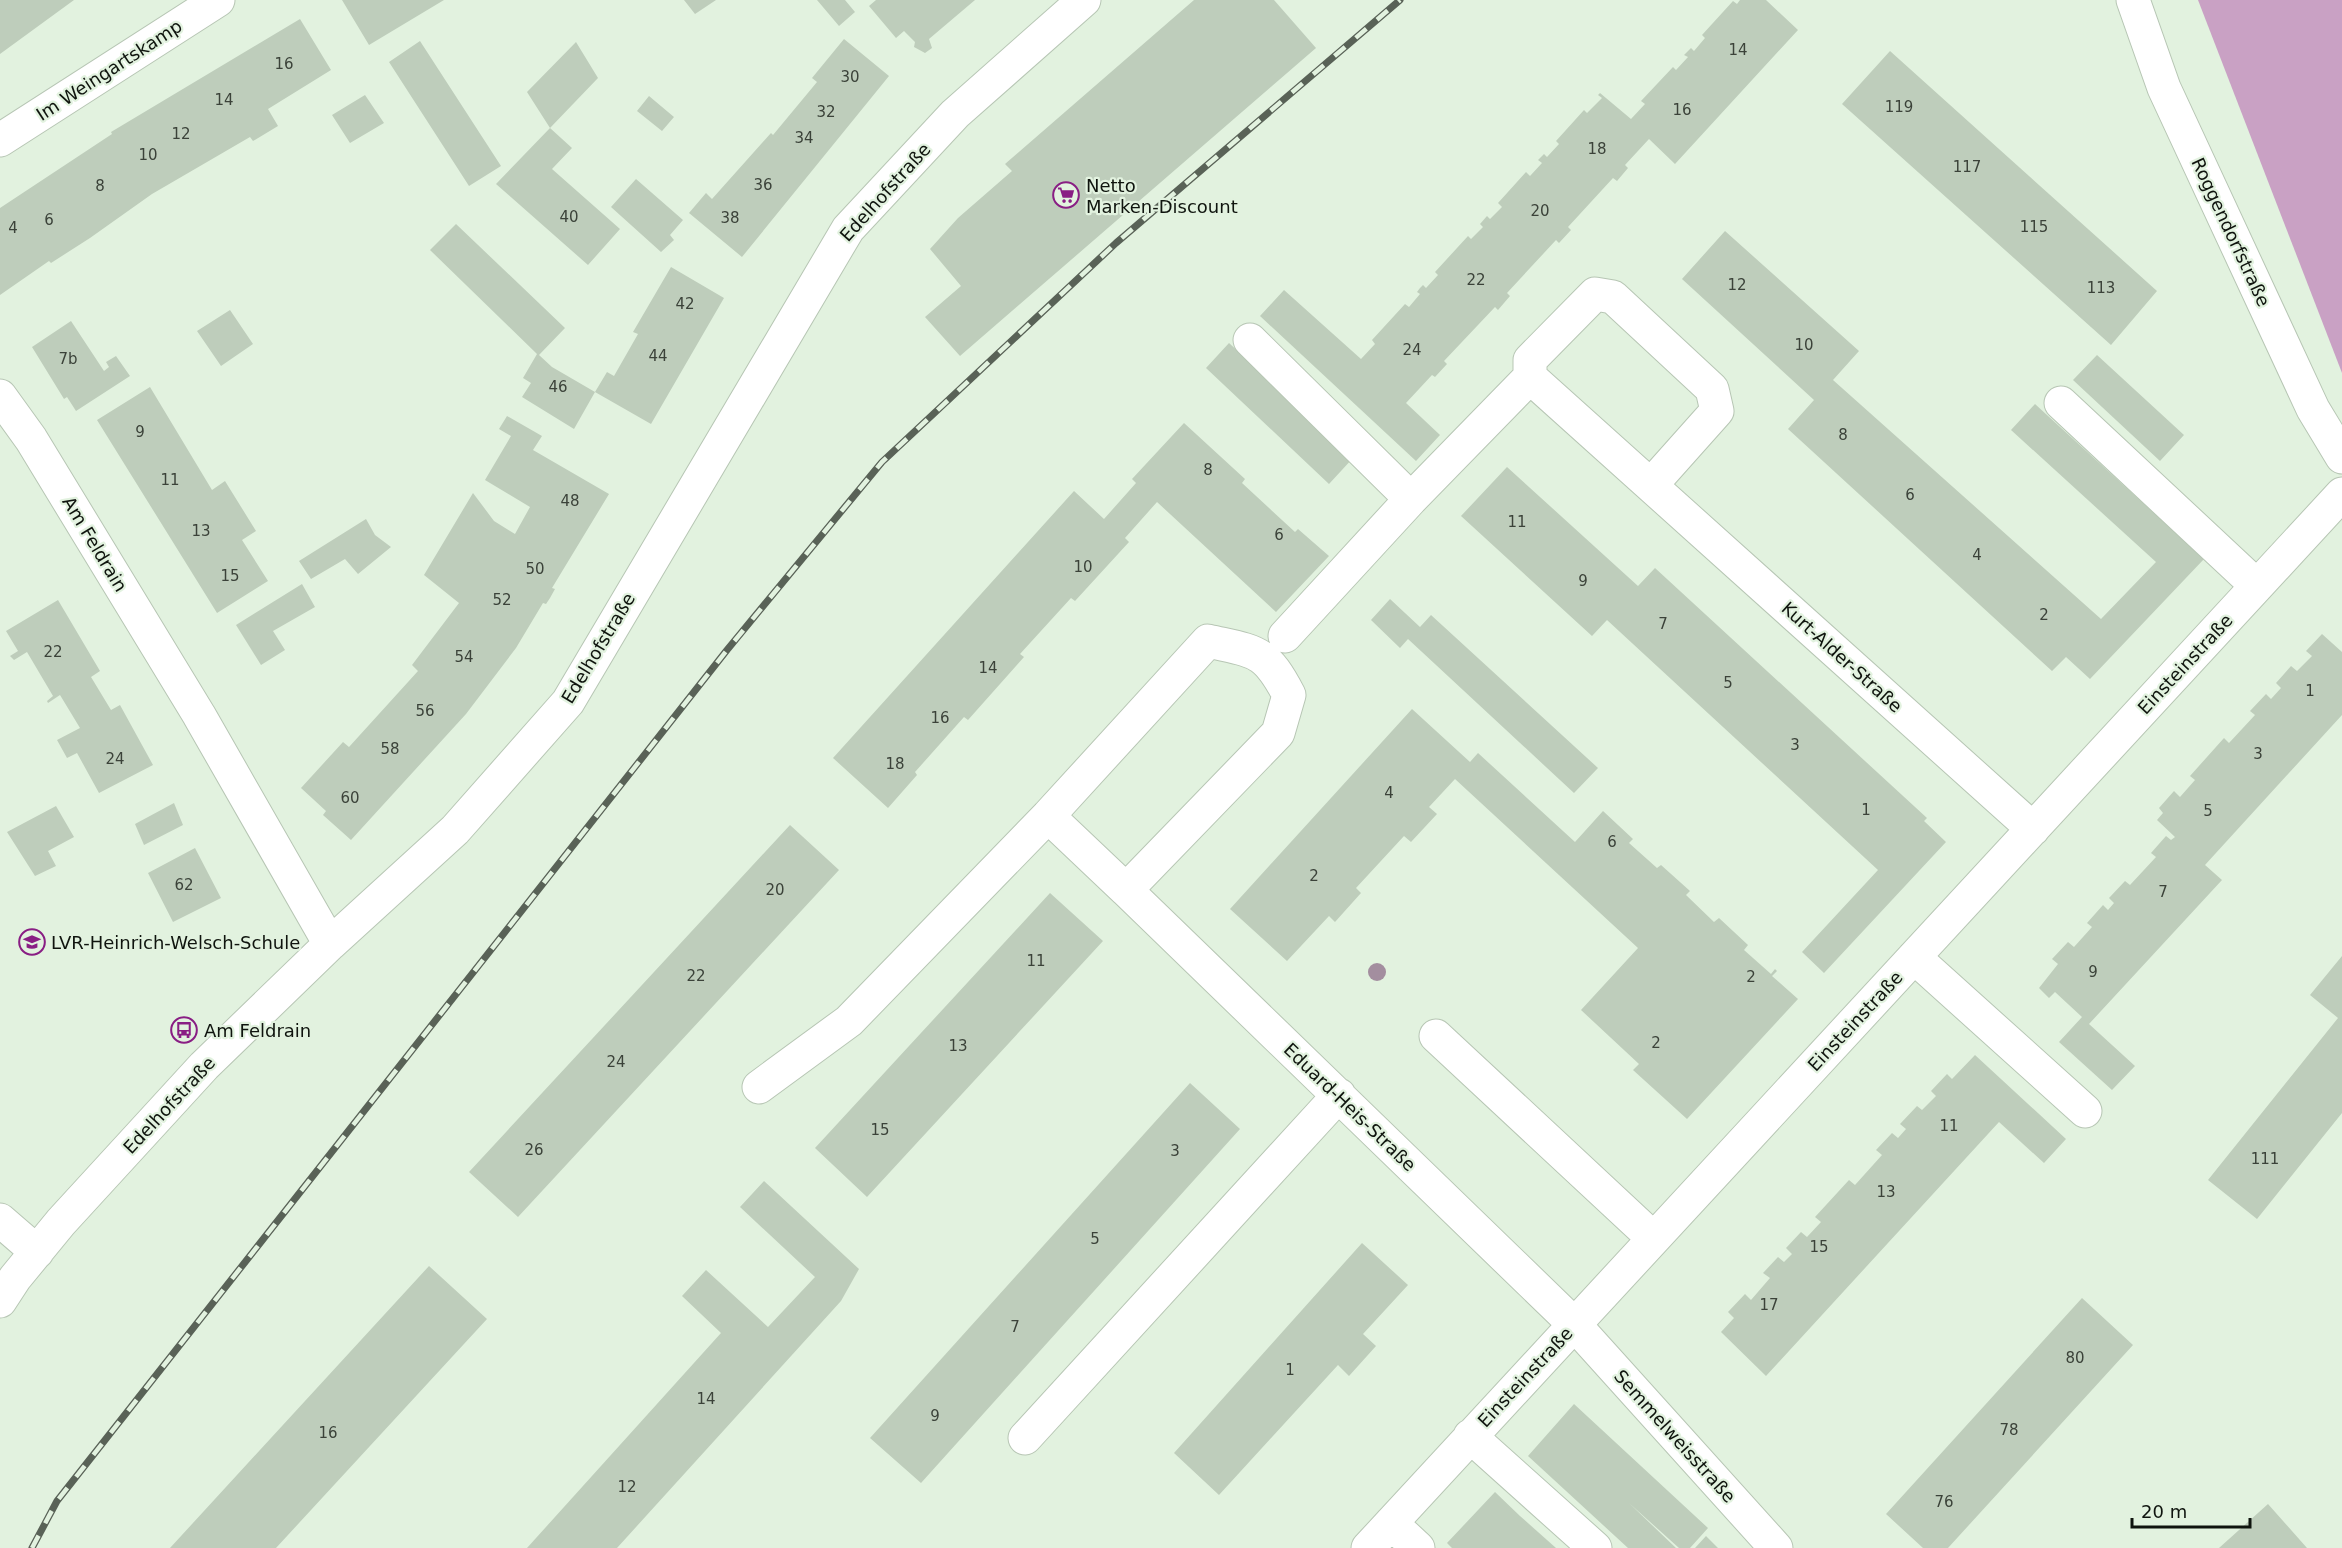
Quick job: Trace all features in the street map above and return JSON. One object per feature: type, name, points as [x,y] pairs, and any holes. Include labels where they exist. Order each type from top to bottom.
[{"type":"street","name":"Im Weingartskamp","points":[[0,140],[218,0]]},
{"type":"street","name":"Edelhofstraße","points":[[0,1301],[37,1252],[204,1066],[330,944],[455,830],[568,702],[848,229],[955,114],[1084,0]]},
{"type":"street","name":"Roggendorfstraße","points":[[2133,0],[2164,88],[2313,409],[2342,457]]},
{"type":"street","points":[[1285,636],[1411,499],[1530,377],[1530,360],[1595,294],[1613,297],[1712,389],[1718,411],[1651,485]]},
{"type":"street","points":[[1250,340],[1411,499]]},
{"type":"street","name":"Kurt-Alder-Straße","points":[[1530,377],[2033,829]]},
{"type":"street","name":"Am Feldrain","points":[[0,396],[31,439],[199,715],[330,944]]},
{"type":"street","points":[[2061,403],[2258,586]]},
{"type":"street","name":"Einsteinstraße","points":[[1368,1548],[2342,494]]},
{"type":"street","points":[[759,1087],[849,1021],[1048,816],[1208,641],[1253,651],[1274,667],[1288,695],[1278,733],[1126,890]]},
{"type":"street","name":"Eduard-Heis-Straße","points":[[1048,816],[1574,1324]]},
{"type":"street","points":[[1914,957],[2085,1111]]},
{"type":"street","points":[[1436,1036],[1653,1238]]},
{"type":"street","points":[[1025,1438],[1339,1095]]},
{"type":"street","points":[[0,1220],[37,1252]]},
{"type":"street","name":"Semmelweisstraße","points":[[1574,1324],[1774,1547]]},
{"type":"street","points":[[1470,1436],[1595,1548]]},
{"type":"street","points":[[1391,1523],[1418,1548]]},
{"type":"shaded area","points":[[2198,0],[2342,0],[2342,373]]},
{"type":"building","points":[[0,0],[74,0],[0,54]]},
{"type":"building","points":[[342,0],[444,0],[369,45]]},
{"type":"building","points":[[684,0],[716,0],[695,14]]},
{"type":"building","points":[[817,0],[845,0],[855,12],[839,26]]},
{"type":"building","points":[[876,0],[975,0],[929,39],[932,48],[925,53],[914,47],[915,42],[904,31],[896,38],[869,6]]},
{"type":"building","name":"Netto Marken-Discount","points":[[1194,0],[1274,0],[1316,48],[960,356],[925,317],[961,286],[930,249],[958,218],[1012,171],[1005,164]]},
{"type":"building","points":[[1740,0],[1766,0],[1798,30],[1675,164],[1649,139],[1625,165],[1628,168],[1617,181],[1613,178],[1568,227],[1571,230],[1559,243],[1556,240],[1507,293],[1510,296],[1498,310],[1495,307],[1444,361],[1447,364],[1435,377],[1432,375],[1406,403],[1440,435],[1416,461],[1260,316],[1284,290],[1361,359],[1375,344],[1372,340],[1405,304],[1409,307],[1420,294],[1417,292],[1420,288],[1423,285],[1426,288],[1438,275],[1435,272],[1468,236],[1471,239],[1483,227],[1480,224],[1487,216],[1490,219],[1502,207],[1498,203],[1526,172],[1530,176],[1542,163],[1538,160],[1544,154],[1547,157],[1559,144],[1556,141],[1584,110],[1587,113],[1602,98],[1598,95],[1600,93],[1631,119],[1645,104],[1641,101],[1673,67],[1676,70],[1688,57],[1684,55],[1691,48],[1694,51],[1705,38],[1702,35],[1733,1],[1737,4]]},
{"type":"building","points":[[300,19],[331,70],[268,109],[278,126],[253,141],[250,137],[152,194],[90,238],[51,263],[49,261],[0,295],[0,208],[112,134],[111,132]]},
{"type":"building","points":[[844,39],[889,76],[742,257],[689,213],[706,193],[712,199],[771,133],[773,135],[817,82],[812,78]]},
{"type":"building","points":[[420,41],[501,166],[469,186],[389,62]]},
{"type":"building","points":[[576,42],[598,78],[550,128],[527,92]]},
{"type":"building","points":[[1890,51],[2157,291],[2111,345],[1842,104]]},
{"type":"building","points":[[365,95],[384,123],[350,143],[332,115]]},
{"type":"building","points":[[649,96],[674,117],[662,131],[637,111]]},
{"type":"building","points":[[550,128],[572,148],[552,169],[620,229],[588,265],[496,184]]},
{"type":"building","points":[[636,179],[683,220],[670,235],[674,240],[661,252],[611,207]]},
{"type":"building","points":[[456,224],[565,328],[539,355],[552,367],[595,392],[574,429],[522,397],[531,383],[523,378],[537,354],[430,250]]},
{"type":"building","points":[[1725,231],[1859,351],[1833,380],[2101,619],[2156,562],[2011,430],[2035,404],[2204,559],[2090,679],[2066,657],[2052,671],[1788,429],[1814,400],[1682,279]]},
{"type":"building","points":[[671,267],[724,298],[651,424],[595,392],[607,372],[614,376],[638,334],[633,332]]},
{"type":"building","points":[[230,310],[253,344],[221,366],[197,331]]},
{"type":"building","points":[[71,321],[104,371],[109,367],[106,362],[116,356],[130,376],[76,411],[67,397],[64,399],[32,347]]},
{"type":"building","points":[[1229,343],[1353,458],[1329,484],[1206,368]]},
{"type":"building","points":[[2097,355],[2184,435],[2160,461],[2073,380]]},
{"type":"building","points":[[150,387],[212,490],[225,481],[256,531],[242,540],[268,581],[217,613],[97,420]]},
{"type":"building","points":[[507,416],[542,436],[533,450],[609,494],[552,588],[555,589],[550,598],[546,604],[543,603],[516,648],[466,714],[351,840],[323,815],[326,811],[301,788],[343,742],[349,747],[418,671],[412,665],[459,603],[424,575],[473,493],[494,521],[515,534],[530,507],[485,480],[511,436],[499,429]]},
{"type":"building","points":[[1184,423],[1245,479],[1242,483],[1295,532],[1298,529],[1329,556],[1276,612],[1157,502],[1125,538],[1129,542],[1075,601],[1071,598],[1020,654],[1024,657],[968,720],[964,717],[915,772],[917,775],[888,808],[833,758],[1074,491],[1104,519],[1136,483],[1132,479]]},
{"type":"building","points":[[1507,467],[1638,586],[1655,568],[1927,818],[1924,821],[1946,842],[1824,973],[1802,952],[1878,870],[1607,620],[1592,636],[1461,516]]},
{"type":"building","points":[[366,519],[375,535],[391,547],[358,574],[345,559],[311,579],[299,561]]},
{"type":"building","points":[[302,584],[315,607],[273,631],[285,650],[261,665],[236,625]]},
{"type":"building","points":[[1390,599],[1420,627],[1431,615],[1598,768],[1574,793],[1408,639],[1400,648],[1371,620]]},
{"type":"building","points":[[58,600],[100,671],[91,677],[111,710],[120,705],[153,765],[99,793],[77,753],[67,758],[57,740],[80,728],[60,695],[48,703],[47,701],[53,696],[27,652],[14,660],[10,656],[18,651],[6,631]]},
{"type":"building","points":[[2322,634],[2342,652],[2342,715],[2205,865],[2222,880],[2089,1024],[2135,1066],[2112,1090],[2059,1042],[2082,1017],[2055,992],[2049,998],[2039,988],[2058,964],[2052,959],[2068,942],[2074,947],[2092,927],[2087,923],[2103,905],[2108,910],[2114,903],[2109,898],[2125,881],[2130,885],[2156,857],[2151,853],[2166,836],[2171,840],[2175,837],[2157,820],[2163,813],[2159,808],[2174,791],[2180,797],[2195,780],[2190,776],[2224,738],[2229,743],[2255,715],[2250,711],[2266,694],[2271,699],[2281,688],[2276,683],[2291,666],[2297,671],[2312,656],[2306,651]]},
{"type":"building","points":[[1412,709],[1470,762],[1478,753],[1575,842],[1603,811],[1633,839],[1629,843],[1657,868],[1661,865],[1690,891],[1686,895],[1714,922],[1719,918],[1748,945],[1744,950],[1771,974],[1775,969],[1777,971],[1772,976],[1798,999],[1687,1119],[1633,1070],[1639,1064],[1581,1010],[1638,948],[1455,779],[1429,807],[1437,814],[1411,842],[1404,836],[1356,888],[1361,893],[1335,922],[1329,916],[1287,961],[1230,909]]},
{"type":"building","points":[[174,803],[183,825],[144,845],[135,824]]},
{"type":"building","points":[[56,806],[74,837],[48,851],[56,866],[35,876],[7,832]]},
{"type":"building","points":[[790,825],[839,870],[518,1217],[469,1172]]},
{"type":"building","points":[[195,848],[221,898],[173,922],[148,873]]},
{"type":"building","points":[[1050,893],[1103,941],[867,1197],[815,1148]]},
{"type":"building","points":[[2342,956],[2342,1113],[2257,1219],[2208,1180],[2338,1018],[2310,995]]},
{"type":"building","points":[[1975,1055],[2066,1139],[2044,1163],[1999,1122],[1766,1376],[1721,1332],[1734,1318],[1728,1312],[1745,1294],[1751,1300],[1770,1278],[1763,1273],[1778,1257],[1784,1262],[1792,1254],[1786,1248],[1801,1232],[1807,1237],[1821,1222],[1815,1217],[1849,1180],[1855,1185],[1882,1155],[1876,1150],[1892,1133],[1898,1138],[1906,1129],[1900,1124],[1917,1106],[1922,1110],[1936,1096],[1931,1091],[1947,1074],[1952,1079]]},
{"type":"building","points":[[1190,1083],[1240,1129],[921,1483],[870,1438]]},
{"type":"building","points":[[764,1181],[859,1269],[841,1301],[617,1548],[527,1548],[721,1333],[682,1296],[706,1270],[768,1327],[815,1277],[740,1207]]},
{"type":"building","points":[[1362,1243],[1408,1285],[1363,1334],[1376,1346],[1349,1376],[1338,1365],[1219,1495],[1174,1453]]},
{"type":"building","points":[[429,1266],[487,1319],[276,1548],[170,1548]]},
{"type":"building","points":[[2082,1298],[2133,1345],[1948,1548],[1923,1548],[1886,1514]]},
{"type":"building","points":[[1574,1404],[1708,1528],[1690,1548],[1679,1548],[1629,1503],[1676,1548],[1628,1548],[1528,1456]]},
{"type":"building","points":[[1495,1492],[1556,1548],[1452,1548],[1447,1543]]},
{"type":"building","points":[[2268,1504],[2307,1548],[2219,1548]]},
{"type":"building","points":[[1706,1536],[1718,1548],[1695,1548]]},
{"type":"railway","points":[[32,1548],[57,1501],[727,650],[882,462],[1116,243],[1400,0]]},
{"type":"place","name":"Netto Marken-Discount","points":[[1066,195]]},
{"type":"place","name":"LVR-Heinrich-Welsch-Schule","points":[[32,942]]},
{"type":"place","name":"Am Feldrain","points":[[184,1030]]}]
